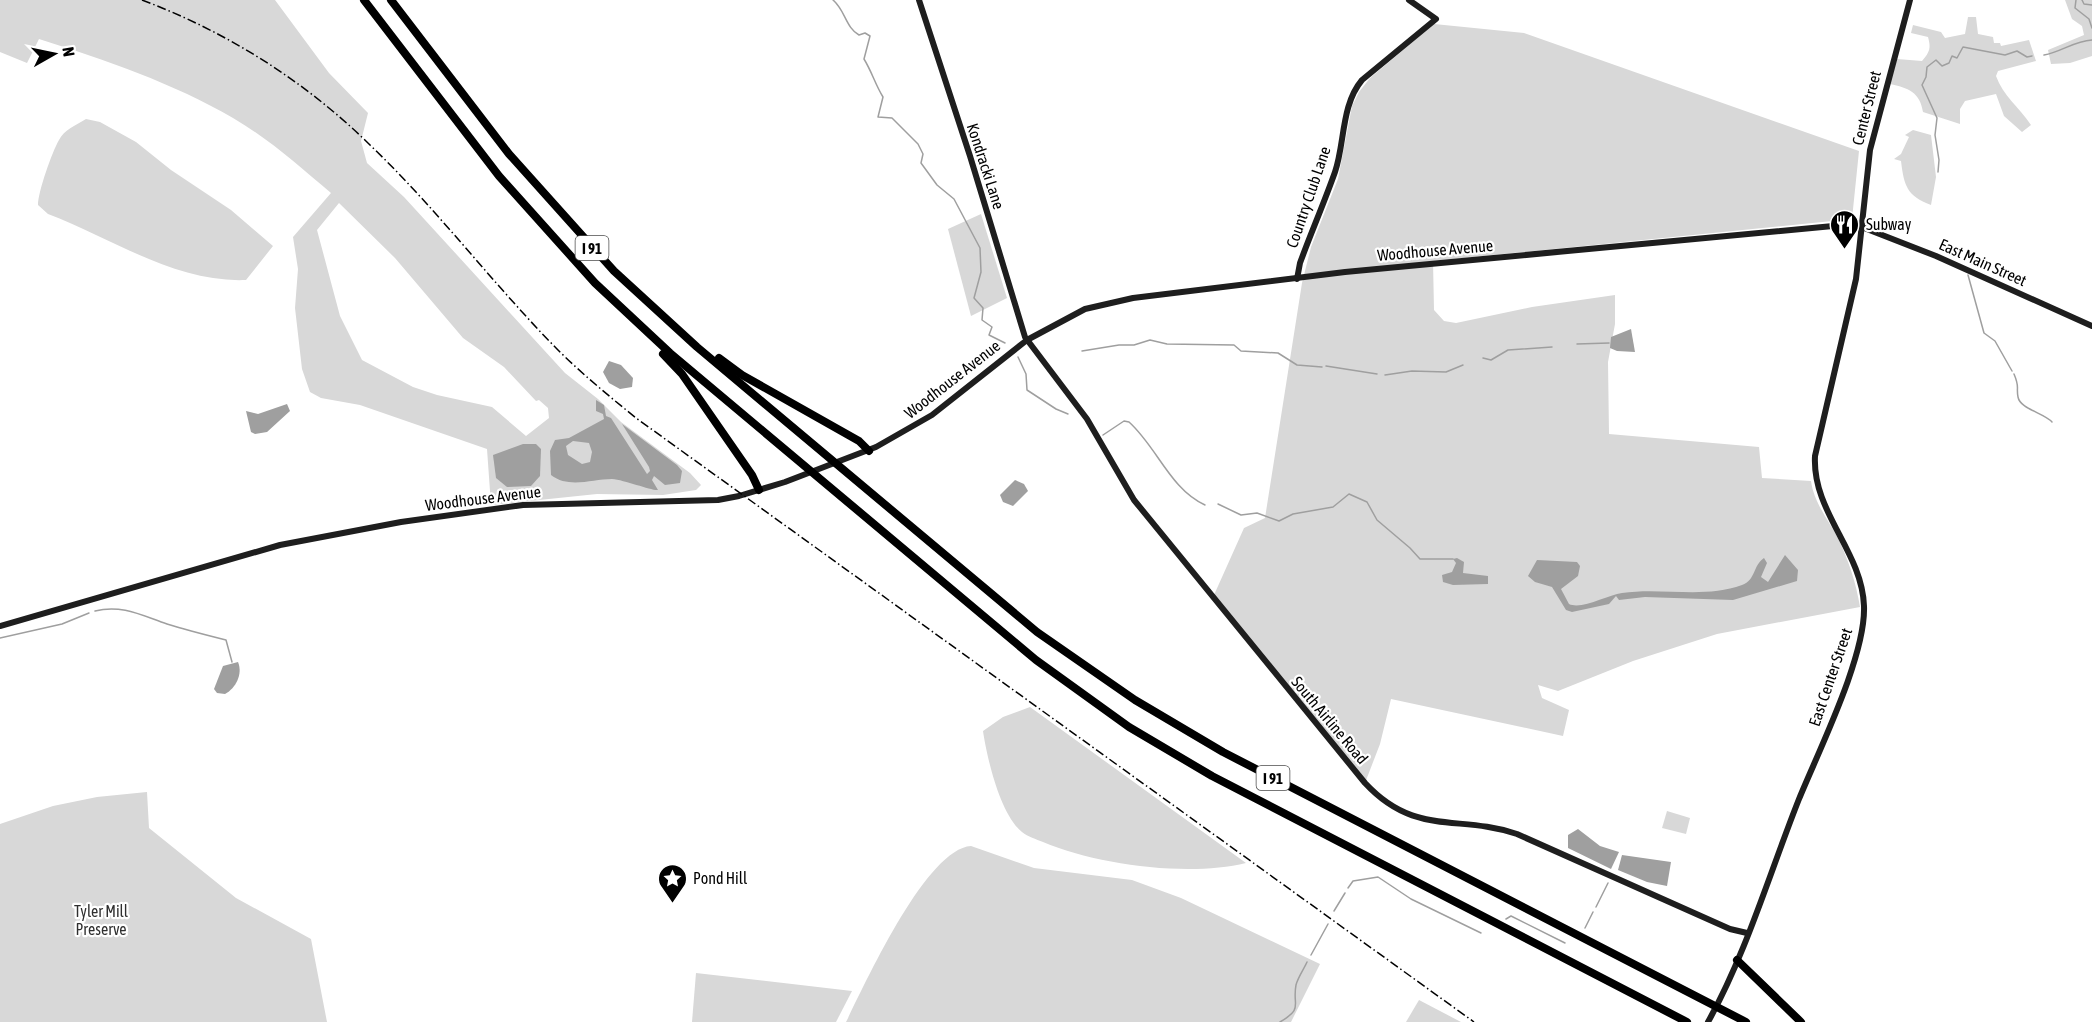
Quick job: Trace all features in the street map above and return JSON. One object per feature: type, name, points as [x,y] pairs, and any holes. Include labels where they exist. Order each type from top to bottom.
[{"type":"highway","name":"I 91","points":[[364,0],[516,196],[580,267],[646,332],[1023,650],[1083,695],[1154,743],[1246,795],[1687,1022]]},
{"type":"highway","name":"I 91","points":[[391,0],[504,148],[546,198],[619,276],[692,342],[1016,616],[1096,675],[1162,717],[1258,771],[1746,1022]]},
{"type":"highway","points":[[646,332],[654,345],[682,374],[752,475],[759,490]]},
{"type":"highway","points":[[692,342],[706,349],[750,380],[858,441],[868,451]]},
{"type":"highway","points":[[1737,960],[1801,1022]]},
{"type":"main road","name":"Kondracki Lane","points":[[919,0],[1027,340]]},
{"type":"main road","name":"Country Club Lane","points":[[1297,279],[1300,263],[1335,170],[1354,92],[1362,80],[1436,19],[1409,0]]},
{"type":"main road","name":"Center Street","points":[[1861,226],[1870,150],[1910,0]]},
{"type":"main road","name":"Woodhouse Avenue","points":[[0,626],[280,544],[401,522],[523,505],[724,499],[759,490],[868,451],[923,421],[1027,340],[1071,315],[1101,304],[1132,297],[1798,228],[1861,226]]},
{"type":"main road","name":"East Main Street","points":[[1861,226],[2092,326]]},
{"type":"main road","name":"East Center Street","points":[[1708,1022],[1737,960],[1841,695],[1861,633],[1864,606],[1861,585],[1821,499],[1815,475],[1817,447],[1856,279],[1861,226]]},
{"type":"main road","name":"South Airline Road","points":[[1027,340],[1087,419],[1134,500],[1271,670],[1380,797],[1401,811],[1424,820],[1493,828],[1517,834],[1730,929],[1747,933]]},
{"type":"green space","points":[[0,0],[275,0],[329,73],[368,113],[361,141],[367,163],[404,197],[565,373],[598,399],[621,422],[690,473],[701,485],[696,490],[663,495],[597,494],[491,505],[487,449],[360,405],[321,398],[310,392],[302,369],[295,308],[298,269],[293,237],[331,193],[246,126],[210,105],[163,83],[39,39],[27,63],[0,52]],"holes":[[[339,203],[395,258],[463,338],[504,367],[536,401],[539,400],[548,408],[549,418],[526,436],[492,407],[437,395],[413,387],[362,360],[340,316],[317,230]]]},
{"type":"green space","points":[[2065,0],[2092,0],[2092,56],[2070,63],[2051,64],[2048,50],[2084,35],[2082,26],[2072,19]]},
{"type":"green space","points":[[1968,17],[1976,17],[1978,34],[1993,37],[1994,43],[2000,43],[2001,46],[2029,40],[2036,61],[1998,71],[1996,76],[2007,96],[2031,125],[2022,132],[2004,116],[1996,94],[1965,101],[1960,109],[1960,124],[1923,112],[1916,95],[1902,87],[1890,84],[1897,59],[1922,61],[1930,47],[1928,37],[1911,33],[1913,25],[1941,32],[1945,38],[1965,34]]},
{"type":"green space","points":[[1434,24],[1524,33],[1859,151],[1852,219],[1433,261],[1434,310],[1444,321],[1456,323],[1532,307],[1615,295],[1615,324],[1608,362],[1609,434],[1759,447],[1762,478],[1811,481],[1819,504],[1846,556],[1860,607],[1717,634],[1633,661],[1558,691],[1538,685],[1542,698],[1569,710],[1563,736],[1391,699],[1380,744],[1365,783],[1214,595],[1244,528],[1265,518],[1302,283],[1311,247],[1338,179],[1352,106],[1370,78]]},
{"type":"green space","points":[[86,119],[100,122],[136,142],[171,170],[231,210],[273,246],[246,280],[220,279],[169,267],[48,214],[38,205],[46,172],[61,136]]},
{"type":"green space","points":[[1913,130],[1931,135],[1936,177],[1931,205],[1912,194],[1905,184],[1901,161],[1894,159],[1901,154],[1909,137],[1905,135]]},
{"type":"green space","points":[[981,214],[1007,298],[971,316],[948,229]]},
{"type":"green space","points":[[1030,707],[1246,863],[1198,869],[1143,866],[1089,857],[1024,834],[1014,824],[1001,799],[991,770],[983,731],[1003,717]]},
{"type":"green space","name":"Tyler Mill Preserve","points":[[147,792],[149,828],[236,898],[311,939],[327,1022],[0,1022],[0,824],[53,806],[97,797]]},
{"type":"green space","points":[[1667,811],[1690,818],[1686,834],[1662,828]]},
{"type":"green space","points":[[971,846],[1034,868],[1132,880],[1181,898],[1320,964],[1291,1022],[846,1022],[882,950],[917,892],[935,869],[954,853]]},
{"type":"green space","points":[[696,973],[852,991],[836,1022],[692,1022]]},
{"type":"green space","points":[[1419,1000],[1461,1022],[1406,1022]]},
{"type":"shaded area","points":[[1631,329],[1635,352],[1617,351],[1610,348],[1611,337]]},
{"type":"shaded area","points":[[609,361],[621,365],[633,378],[632,387],[620,389],[609,383],[603,372]]},
{"type":"shaded area","points":[[596,400],[604,405],[606,416],[611,418],[647,474],[650,471],[649,467],[622,424],[677,465],[682,471],[680,483],[665,485],[654,476],[652,480],[658,490],[655,490],[612,479],[565,482],[551,475],[550,451],[555,440],[569,438],[604,419],[603,414],[596,411]],"holes":[[[573,441],[589,443],[592,452],[590,462],[582,464],[568,455],[566,446]]]},
{"type":"shaded area","points":[[287,404],[290,411],[267,432],[255,434],[251,432],[246,411],[258,414]]},
{"type":"shaded area","points":[[523,444],[536,444],[541,449],[540,476],[531,486],[507,487],[496,478],[493,455]]},
{"type":"shaded area","points":[[1015,480],[1024,484],[1028,491],[1013,506],[1003,502],[1000,495]]},
{"type":"shaded area","points":[[1785,555],[1798,570],[1797,581],[1733,600],[1645,597],[1619,600],[1616,596],[1609,604],[1572,612],[1566,610],[1552,587],[1535,582],[1528,576],[1537,560],[1577,562],[1580,566],[1578,576],[1561,589],[1569,604],[1581,605],[1622,593],[1698,592],[1728,589],[1747,583],[1764,558],[1767,563],[1761,577],[1768,582]]},
{"type":"shaded area","points":[[1457,558],[1464,562],[1463,573],[1488,576],[1488,584],[1453,585],[1443,582],[1442,575],[1452,572],[1456,563],[1453,559]]},
{"type":"shaded area","points":[[238,662],[240,671],[235,684],[225,694],[217,693],[214,689],[223,666]]},
{"type":"shaded area","points":[[1578,829],[1600,846],[1619,852],[1611,869],[1568,848],[1568,835]]},
{"type":"shaded area","points":[[1622,855],[1671,862],[1667,886],[1647,882],[1618,870]]},
{"type":"waterway","points":[[833,0],[855,32],[859,35],[865,33],[870,36],[864,59],[883,97],[878,117],[892,118],[918,144],[923,154],[921,163],[937,185],[954,199],[980,248],[981,272],[974,298],[983,308],[982,320],[992,327],[989,335],[1005,343]]},
{"type":"waterway","points":[[2076,0],[2075,8],[2089,19],[2092,28]]},
{"type":"waterway","points":[[2082,0],[2084,4],[2092,5]]},
{"type":"waterway","points":[[2044,55],[2079,42],[2092,40]]},
{"type":"waterway","points":[[1938,172],[1939,160],[1935,135],[1937,118],[1922,85],[1927,67],[1936,60],[1942,66],[1949,63],[1952,56],[1957,58],[1963,47],[2005,55],[2017,51],[2027,57],[2032,56]]},
{"type":"waterway","points":[[1968,275],[1984,333],[1995,341],[2012,371]]},
{"type":"waterway","points":[[1082,351],[1134,345],[1150,340],[1167,344],[1234,345],[1241,351],[1278,353],[1297,365],[1322,367]]},
{"type":"waterway","points":[[1577,344],[1609,343]]},
{"type":"waterway","points":[[1483,358],[1491,360],[1508,350],[1552,347]]},
{"type":"waterway","points":[[1018,357],[1026,374],[1027,390],[1068,414]]},
{"type":"waterway","points":[[1385,375],[1412,371],[1446,372],[1463,365]]},
{"type":"waterway","points":[[1326,366],[1377,374]]},
{"type":"waterway","points":[[2014,374],[2018,397],[2023,405],[2052,422]]},
{"type":"waterway","points":[[1103,435],[1124,421],[1129,422],[1148,443],[1182,489],[1205,505]]},
{"type":"waterway","points":[[1218,504],[1241,515],[1257,513],[1279,521],[1293,514],[1333,507],[1349,494],[1367,502],[1377,520],[1420,559],[1453,559]]},
{"type":"waterway","points":[[95,611],[123,610],[226,640],[232,662]]},
{"type":"waterway","points":[[0,638],[62,624],[89,613]]},
{"type":"waterway","points":[[1348,888],[1353,881],[1378,877],[1411,899],[1481,933]]},
{"type":"waterway","points":[[1596,907],[1608,883]]},
{"type":"waterway","points":[[1334,911],[1345,893]]},
{"type":"waterway","points":[[1585,928],[1593,912]]},
{"type":"waterway","points":[[1506,919],[1511,916],[1565,943]]},
{"type":"waterway","points":[[1311,955],[1328,924]]},
{"type":"waterway","points":[[1280,1022],[1295,1010],[1296,985],[1307,962]]},
{"type":"railway","points":[[142,0],[234,43],[264,60],[319,100],[395,169],[557,349],[636,418],[1474,1022]]},
{"type":"place","name":"Subway","points":[[1845,250]]},
{"type":"place","name":"Pond Hill","points":[[672,904]]}]
